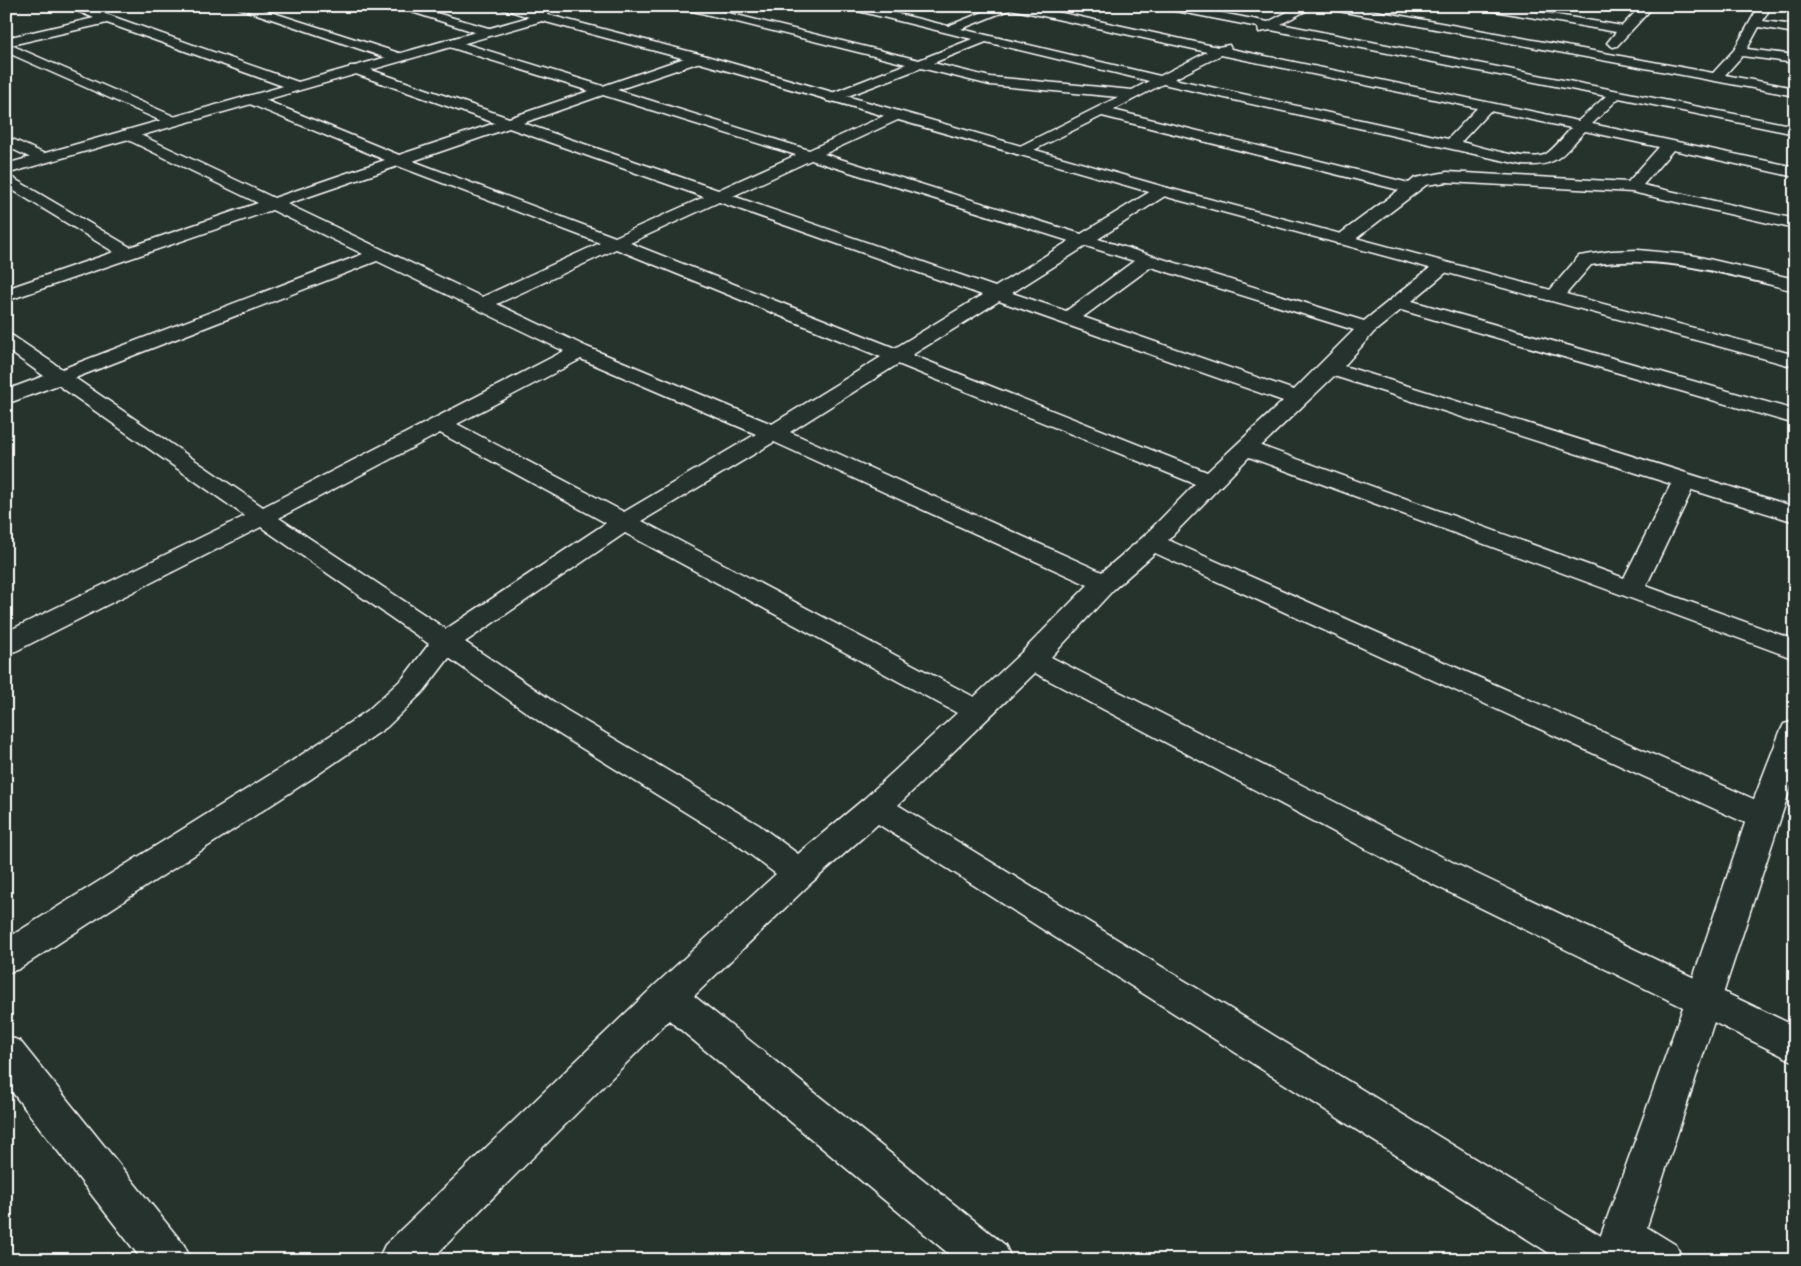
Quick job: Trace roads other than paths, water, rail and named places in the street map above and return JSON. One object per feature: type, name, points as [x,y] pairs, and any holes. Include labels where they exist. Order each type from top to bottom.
[{"type":"street","points":[[75,8],[93,6]]},
{"type":"street","points":[[239,6],[397,57]]},
{"type":"street","points":[[399,6],[488,32]]},
{"type":"street","points":[[500,6],[543,12],[832,98],[1162,191],[1795,361]]},
{"type":"street","points":[[686,6],[1008,84],[1134,94]]},
{"type":"street","points":[[850,6],[874,8],[950,29],[1162,80],[1524,160],[1547,160],[1617,93]]},
{"type":"street","points":[[950,29],[1009,6]]},
{"type":"street","points":[[1013,6],[1218,52],[1488,105],[1795,172]]},
{"type":"street","points":[[1166,6],[1267,27],[1516,73],[1795,130]]},
{"type":"street","points":[[1021,151],[1310,6]]},
{"type":"street","points":[[1328,6],[1535,55]]},
{"type":"street","points":[[1483,6],[1625,30]]},
{"type":"street","points":[[1600,56],[1648,6]]},
{"type":"street","points":[[1716,78],[1739,52],[1764,6]]},
{"type":"street","points":[[75,8],[296,86]]},
{"type":"street","points":[[843,19],[874,8]]},
{"type":"street","points":[[6,169],[488,32],[543,12]]},
{"type":"street","points":[[1516,73],[1571,22],[1587,12]]},
{"type":"street","points":[[6,42],[107,19]]},
{"type":"street","points":[[1755,23],[1795,29]]},
{"type":"street","points":[[800,34],[817,28]]},
{"type":"street","points":[[832,98],[988,37]]},
{"type":"street","points":[[1554,38],[1600,56],[1795,92]]},
{"type":"street","points":[[450,42],[1367,328]]},
{"type":"street","points":[[6,47],[173,121]]},
{"type":"street","points":[[1739,52],[1795,60]]},
{"type":"street","points":[[6,295],[698,58]]},
{"type":"street","points":[[355,70],[1067,320],[1298,399]]},
{"type":"street","points":[[1746,120],[1774,88]]},
{"type":"street","points":[[250,99],[400,161],[616,243],[895,357],[1210,482]]},
{"type":"street","points":[[1450,145],[1488,105]]},
{"type":"street","points":[[1100,111],[1411,188]]},
{"type":"street","points":[[483,303],[895,116]]},
{"type":"street","points":[[127,134],[580,351],[773,433],[1105,583]]},
{"type":"street","points":[[6,140],[42,158]]},
{"type":"street","points":[[1632,187],[1670,144]]},
{"type":"street","points":[[1458,176],[1484,152]]},
{"type":"street","points":[[1343,240],[1421,181],[1431,178],[1458,176],[1632,187],[1795,224]]},
{"type":"street","points":[[6,178],[128,253]]},
{"type":"street","points":[[6,958],[300,771],[376,720],[413,685],[445,643],[624,522],[773,433],[996,295],[1082,239],[1162,191]]},
{"type":"street","points":[[6,398],[378,254]]},
{"type":"street","points":[[1554,296],[1585,260],[1628,254],[1666,256],[1697,261],[1795,285]]},
{"type":"street","points":[[1067,320],[1148,260]]},
{"type":"street","points":[[401,1259],[668,997],[799,873],[876,808],[1032,659],[1105,583],[1152,542],[1210,482],[1330,368],[1367,328],[1442,267]]},
{"type":"street","points":[[1399,303],[1795,417]]},
{"type":"street","points":[[6,340],[556,718],[747,834],[799,873]]},
{"type":"street","points":[[6,644],[262,517],[580,351]]},
{"type":"street","points":[[1330,368],[1795,515]]},
{"type":"street","points":[[441,424],[977,711]]},
{"type":"street","points":[[1245,448],[1795,650]]},
{"type":"street","points":[[1631,590],[1685,480]]},
{"type":"street","points":[[1152,542],[1763,817]]},
{"type":"street","points":[[1032,659],[1444,874],[1703,1002],[1795,1044]]},
{"type":"street","points":[[1612,1252],[1703,1002],[1763,817],[1795,732]]},
{"type":"street","points":[[876,808],[1612,1252],[1661,1260]]},
{"type":"street","points":[[668,997],[990,1260]]},
{"type":"street","points":[[6,1054],[168,1260]]}]
